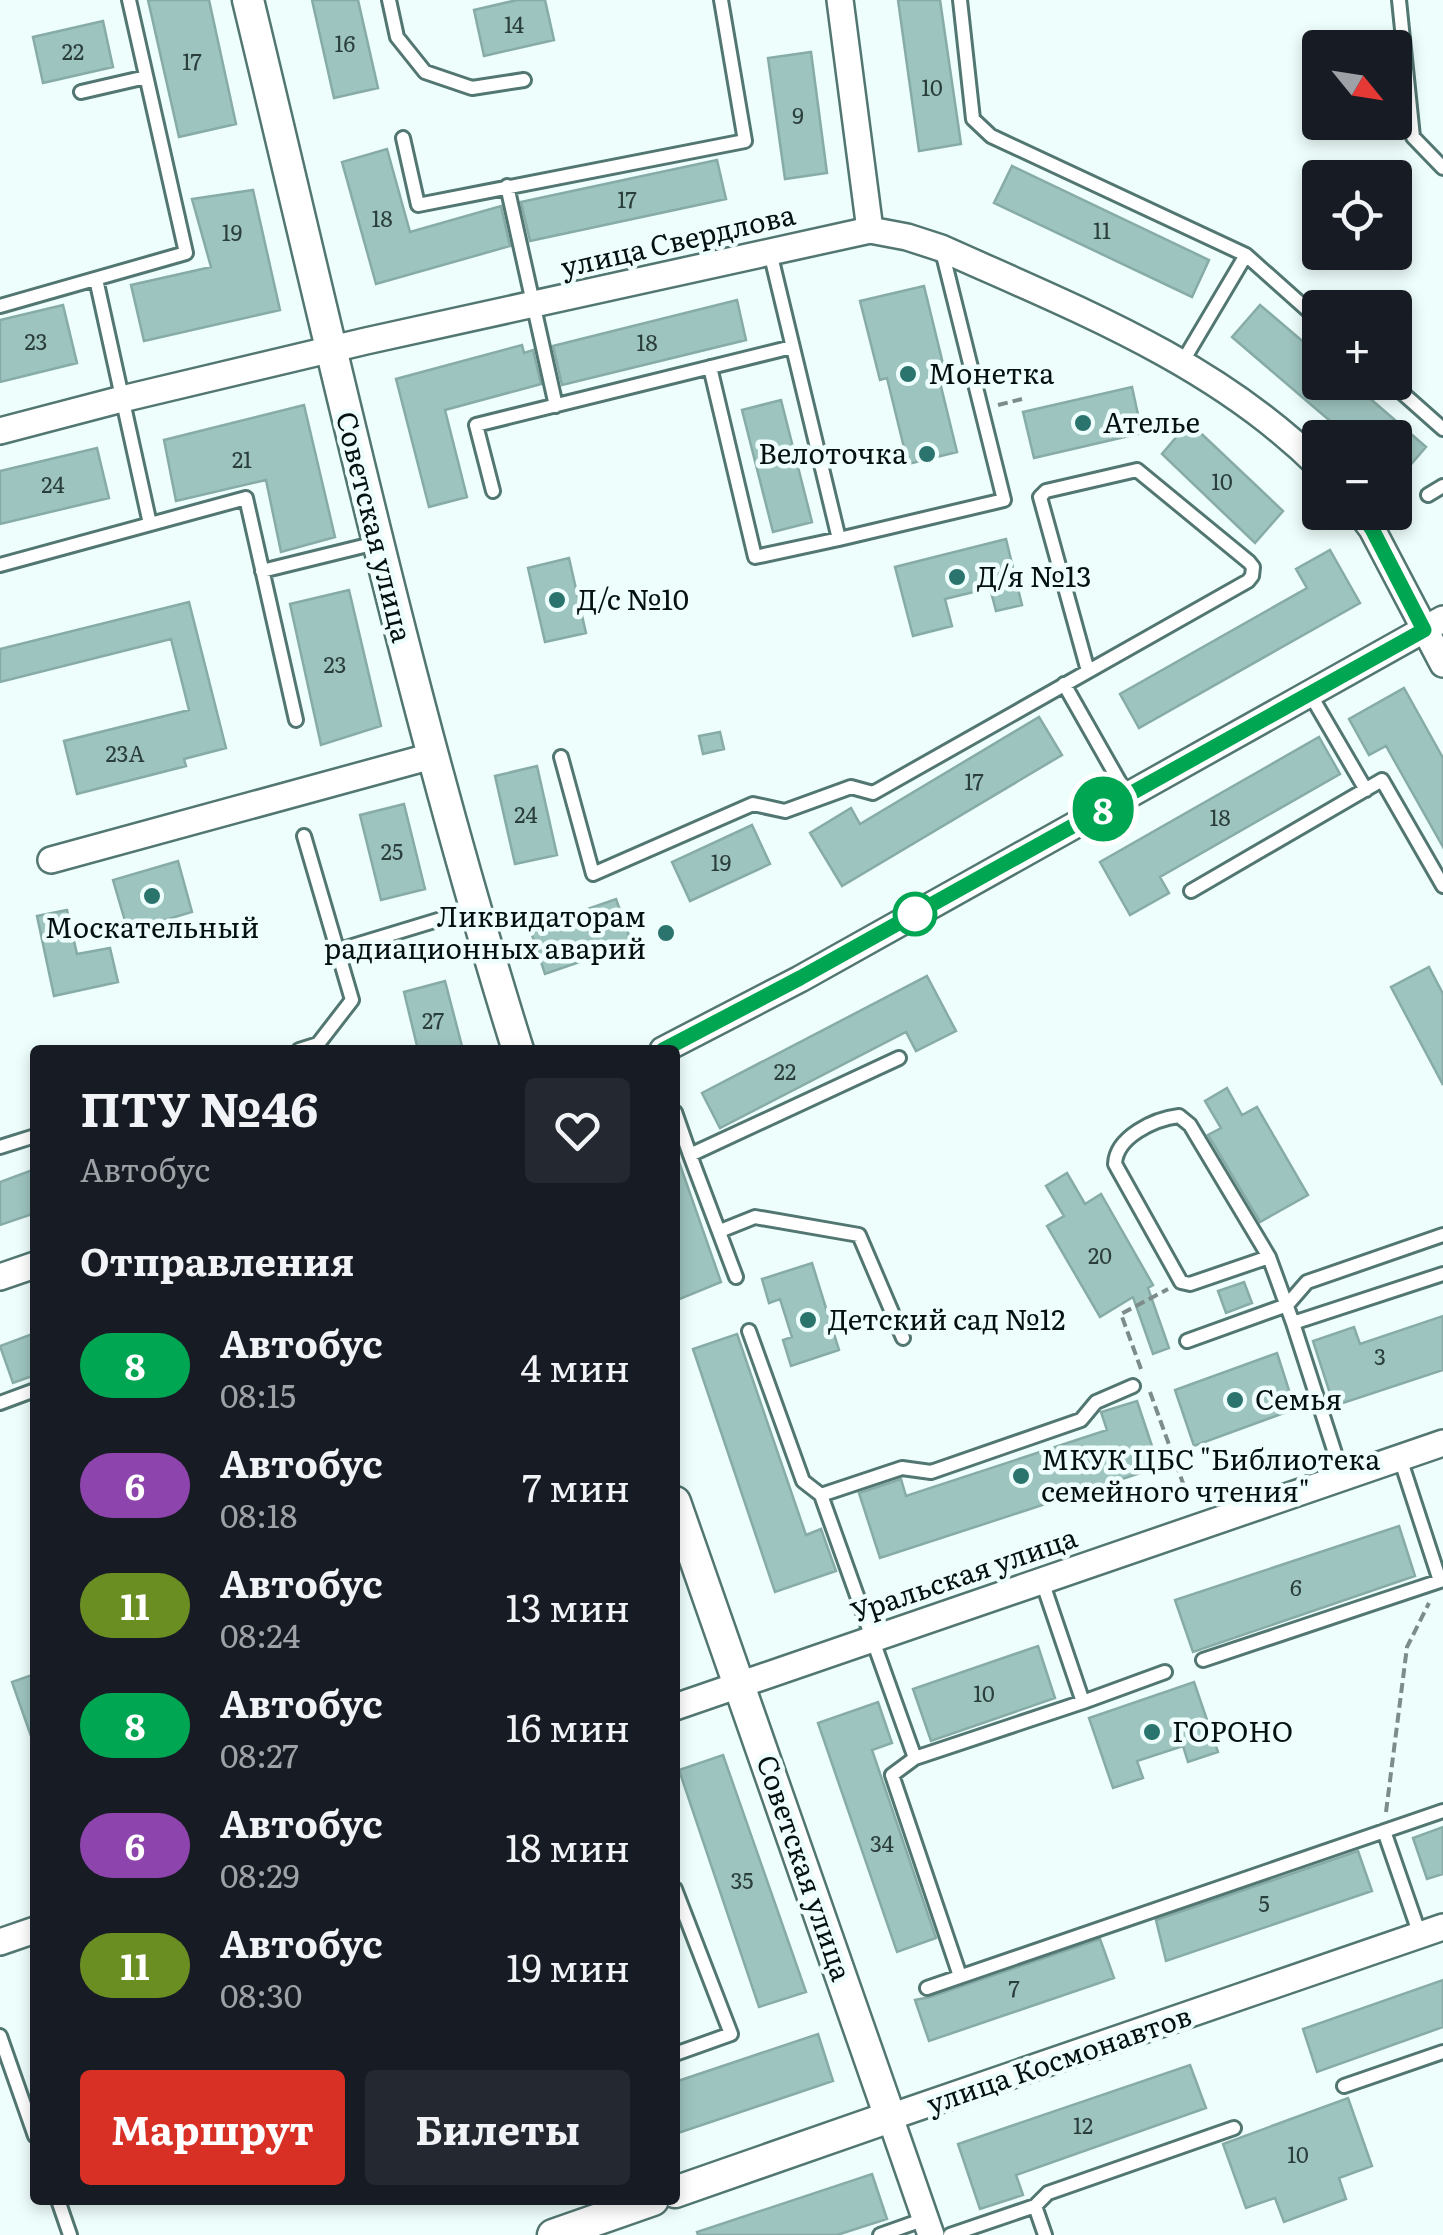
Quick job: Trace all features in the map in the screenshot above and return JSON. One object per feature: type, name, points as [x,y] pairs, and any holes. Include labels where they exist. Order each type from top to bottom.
[{"type":"street","name":"Советская улица","points":[[248,0],[376,544],[474,909],[516,1045]]},
{"type":"street","points":[[840,0],[870,230]]},
{"type":"street","name":"улица Свердлова","points":[[0,432],[122,398],[870,230],[941,248],[1183,361],[1302,449]]},
{"type":"street","points":[[1373,530],[1434,624],[1443,664]]},
{"type":"street","points":[[673,1045],[800,978],[1434,624]]},
{"type":"street","points":[[52,860],[432,756]]},
{"type":"street","points":[[0,1277],[30,1267]]},
{"type":"street","name":"Уральская улица","points":[[680,1705],[1443,1443]]},
{"type":"street","name":"Советская улица","points":[[680,1516],[928,2227]]},
{"type":"street","points":[[2,1935],[30,1931]]},
{"type":"street","name":"улица Космонавтов","points":[[680,2190],[1431,1931]]},
{"type":"street","points":[[553,2235],[634,2205]]},
{"type":"lane","points":[[0,306],[186,254],[128,0]]},
{"type":"lane","points":[[389,0],[398,37],[426,72],[472,88],[524,80]]},
{"type":"lane","points":[[403,138],[418,205],[745,140],[722,0]]},
{"type":"lane","points":[[960,0],[973,118],[991,136],[1246,256],[1302,305]]},
{"type":"lane","points":[[1399,0],[1413,137],[1443,168]]},
{"type":"lane","points":[[81,92],[146,77]]},
{"type":"lane","points":[[507,186],[556,406]]},
{"type":"lane","points":[[710,367],[756,557],[1004,500],[941,248]]},
{"type":"lane","points":[[770,252],[839,539]]},
{"type":"lane","points":[[1183,361],[1246,256]]},
{"type":"lane","points":[[96,279],[150,524]]},
{"type":"lane","points":[[493,490],[476,425],[792,347]]},
{"type":"lane","points":[[1410,400],[1443,429]]},
{"type":"lane","points":[[561,757],[593,874],[753,804],[785,811],[851,787],[872,793],[1248,581],[1253,572],[1249,562],[1137,470],[1046,491],[1040,497],[1088,671]]},
{"type":"lane","points":[[1428,495],[1443,486]]},
{"type":"lane","points":[[0,565],[246,498],[296,720]]},
{"type":"lane","points":[[262,570],[376,544]]},
{"type":"lane","points":[[1064,684],[1127,795]]},
{"type":"lane","points":[[1310,694],[1366,790]]},
{"type":"lane","points":[[1191,891],[1382,780],[1443,886]]},
{"type":"lane","points":[[304,836],[352,1000],[315,1045]]},
{"type":"lane","points":[[339,950],[474,909]]},
{"type":"lane","points":[[690,1155],[899,1058]]},
{"type":"lane","points":[[1269,1257],[1190,1284],[1180,1282],[1115,1164],[1115,1151],[1123,1141],[1167,1117],[1180,1116],[1190,1124],[1269,1257],[1343,1478]]},
{"type":"lane","points":[[680,1126],[736,1277]]},
{"type":"lane","points":[[0,1148],[30,1138]]},
{"type":"lane","points":[[720,1231],[754,1217],[858,1235],[904,1338]]},
{"type":"lane","points":[[1187,1341],[1287,1305],[1307,1282],[1443,1234]]},
{"type":"lane","points":[[1293,1323],[1443,1274]]},
{"type":"lane","points":[[749,1331],[803,1482],[821,1495],[915,1758]]},
{"type":"lane","points":[[821,1495],[902,1468],[931,1472],[1081,1420],[1096,1402],[1134,1386]]},
{"type":"lane","points":[[0,1403],[30,1392]]},
{"type":"lane","points":[[1203,1660],[1442,1581],[1400,1458]]},
{"type":"lane","points":[[1042,1581],[1083,1702]]},
{"type":"lane","points":[[960,1976],[892,1776],[915,1758],[1165,1672]]},
{"type":"lane","points":[[927,1988],[1443,1811]]},
{"type":"lane","points":[[1384,1831],[1431,1931]]},
{"type":"lane","points":[[680,1902],[732,2034],[680,2052]]},
{"type":"lane","points":[[0,2036],[4,2058],[30,2123]]},
{"type":"lane","points":[[1344,2086],[1443,2052]]},
{"type":"lane","points":[[950,2235],[1034,2206],[1048,2193],[1234,2128]]},
{"type":"lane","points":[[60,2205],[70,2235]]},
{"type":"lane","points":[[1034,2206],[1045,2235]]},
{"type":"lane","points":[[880,2235],[928,2227]]},
{"type":"path","points":[[993,406],[1022,399]]},
{"type":"path","points":[[1180,1282],[1122,1314],[1184,1486]]},
{"type":"path","points":[[1384,1831],[1406,1647],[1442,1581]]},
{"type":"building","points":[[148,0],[209,0],[236,124],[179,137]]},
{"type":"building","points":[[312,0],[358,0],[378,88],[334,98]]},
{"type":"building","points":[[517,0],[545,0],[554,40],[484,56],[474,10]]},
{"type":"building","points":[[898,0],[940,0],[961,144],[919,151]]},
{"type":"building","points":[[103,21],[113,67],[43,83],[33,37]]},
{"type":"building","points":[[811,52],[827,173],[785,179],[768,58]]},
{"type":"building","points":[[387,149],[410,232],[501,206],[510,246],[376,284],[342,162]]},
{"type":"building","points":[[717,160],[726,199],[530,241],[521,202]]},
{"type":"building","points":[[1012,166],[1209,260],[1192,297],[994,203]]},
{"type":"building","points":[[253,190],[280,310],[144,341],[131,285],[211,267],[192,199]]},
{"type":"building","name":"Монетка","points":[[924,286],[944,368],[937,370],[957,452],[908,464],[887,378],[880,380],[860,301]]},
{"type":"building","points":[[737,300],[746,340],[562,385],[553,346]]},
{"type":"building","points":[[63,305],[77,363],[0,382],[0,320]]},
{"type":"building","points":[[1260,305],[1302,341],[1302,397],[1232,337]]},
{"type":"building","points":[[522,345],[524,353],[533,350],[541,384],[445,410],[467,497],[429,507],[396,379]]},
{"type":"building","name":"Ателье","points":[[1132,387],[1142,433],[1034,458],[1023,412]]},
{"type":"building","points":[[781,400],[812,522],[773,532],[742,410]]},
{"type":"building","points":[[1306,400],[1372,400],[1395,420],[1329,420]]},
{"type":"building","points":[[304,405],[335,537],[281,552],[266,480],[176,501],[164,440]]},
{"type":"building","points":[[1189,422],[1283,511],[1255,543],[1162,454]]},
{"type":"building","points":[[1412,435],[1426,447],[1412,463]]},
{"type":"building","points":[[97,448],[109,498],[0,524],[0,471]]},
{"type":"building","name":"Д/я №13","points":[[1006,539],[1022,605],[996,611],[990,588],[945,599],[952,626],[913,636],[895,567]]},
{"type":"building","points":[[1330,550],[1360,603],[1139,728],[1120,694],[1307,588],[1296,569]]},
{"type":"building","name":"Д/с №10","points":[[569,558],[586,633],[545,642],[528,568]]},
{"type":"building","points":[[349,590],[381,726],[321,745],[290,604]]},
{"type":"building","points":[[189,602],[226,748],[184,759],[186,766],[77,794],[64,741],[189,710],[171,639],[0,682],[0,649]]},
{"type":"building","points":[[1404,688],[1443,758],[1443,847],[1386,746],[1369,755],[1349,719]]},
{"type":"building","points":[[1039,717],[1062,755],[842,886],[810,833],[851,808],[860,824]]},
{"type":"building","points":[[720,732],[724,749],[703,754],[699,736]]},
{"type":"building","points":[[1319,737],[1340,774],[1160,877],[1169,893],[1130,915],[1100,862]]},
{"type":"building","points":[[537,766],[557,855],[515,864],[495,776]]},
{"type":"building","points":[[404,804],[425,889],[381,900],[360,815]]},
{"type":"building","points":[[752,825],[770,864],[690,901],[672,862]]},
{"type":"building","name":"Москательный","points":[[178,861],[192,912],[128,931],[113,880]]},
{"type":"building","points":[[616,899],[632,944],[545,974],[530,929]]},
{"type":"building","points":[[67,910],[77,954],[110,948],[118,982],[54,996],[37,916]]},
{"type":"building","points":[[1429,967],[1443,994],[1443,1085],[1391,987]]},
{"type":"building","points":[[927,976],[956,1031],[916,1051],[906,1032],[720,1128],[702,1093]]},
{"type":"building","points":[[445,981],[462,1045],[417,1045],[404,992]]},
{"type":"building","points":[[1227,1088],[1242,1115],[1257,1107],[1308,1195],[1260,1222],[1208,1135],[1221,1128],[1205,1101]]},
{"type":"building","points":[[680,1165],[721,1282],[680,1299]]},
{"type":"building","points":[[30,1171],[30,1215],[0,1225],[0,1182]]},
{"type":"building","points":[[1067,1173],[1085,1204],[1101,1194],[1153,1285],[1148,1288],[1169,1348],[1153,1354],[1133,1297],[1100,1317],[1047,1226],[1064,1216],[1046,1186]]},
{"type":"building","name":"Детский сад №12","points":[[812,1263],[839,1350],[791,1366],[783,1340],[792,1337],[780,1299],[769,1303],[762,1279]]},
{"type":"building","points":[[1244,1282],[1252,1303],[1226,1313],[1218,1291]]},
{"type":"building","points":[[1443,1316],[1443,1370],[1334,1406],[1313,1341],[1354,1327],[1360,1344]]},
{"type":"building","points":[[737,1334],[806,1535],[821,1529],[836,1571],[775,1592],[693,1349]]},
{"type":"building","points":[[30,1335],[30,1377],[13,1383],[0,1346]]},
{"type":"building","name":"Семья","points":[[1277,1353],[1295,1409],[1194,1446],[1175,1390]]},
{"type":"building","points":[[1137,1401],[1159,1467],[880,1558],[859,1493],[901,1479],[906,1496],[1107,1430],[1101,1412]]},
{"type":"building","points":[[1399,1526],[1415,1576],[1193,1652],[1175,1600]]},
{"type":"building","points":[[1038,1646],[1055,1698],[931,1741],[913,1689]]},
{"type":"building","points":[[30,1676],[30,1733],[12,1682]]},
{"type":"building","name":"ГОРОНО","points":[[1194,1682],[1218,1752],[1188,1762],[1183,1746],[1137,1761],[1143,1778],[1113,1788],[1089,1718]]},
{"type":"building","points":[[878,1702],[892,1743],[872,1750],[936,1938],[897,1952],[818,1723]]},
{"type":"building","points":[[723,1755],[806,1992],[759,2007],[680,1770]]},
{"type":"building","points":[[1443,1827],[1443,1874],[1427,1879],[1413,1838]]},
{"type":"building","points":[[1358,1851],[1372,1891],[1166,1961],[1156,1920]]},
{"type":"building","points":[[1100,1939],[1114,1978],[929,2041],[915,2000]]},
{"type":"building","points":[[1443,1980],[1443,2027],[1317,2072],[1303,2029]]},
{"type":"building","points":[[818,2034],[833,2081],[680,2132],[680,2080]]},
{"type":"building","points":[[1190,2065],[1206,2108],[1016,2175],[1023,2195],[980,2209],[958,2144]]},
{"type":"building","points":[[1348,2098],[1372,2166],[1339,2178],[1346,2199],[1284,2222],[1275,2198],[1246,2208],[1223,2144]]},
{"type":"building","points":[[872,2174],[887,2219],[837,2235],[698,2235],[697,2232]]},
{"type":"bus line","name":"8","points":[[673,1045],[1424,630],[1373,530]]},
{"type":"place","name":"Монетка","points":[[908,374]]},
{"type":"place","name":"Ателье","points":[[1083,423]]},
{"type":"place","name":"Велоточка","points":[[927,454]]},
{"type":"place","name":"Д/я №13","points":[[957,577]]},
{"type":"place","name":"Д/с №10","points":[[557,600]]},
{"type":"place","name":"Москательный","points":[[152,896]]},
{"type":"place","name":"Ликвидаторам радиационных аварий","points":[[666,933]]},
{"type":"place","name":"Детский сад №12","points":[[808,1320]]},
{"type":"place","name":"Семья","points":[[1235,1400]]},
{"type":"place","name":"МКУК ЦБС \"Библиотека семейного чтения\"","points":[[1021,1476]]},
{"type":"place","name":"ГОРОНО","points":[[1152,1732]]}]
